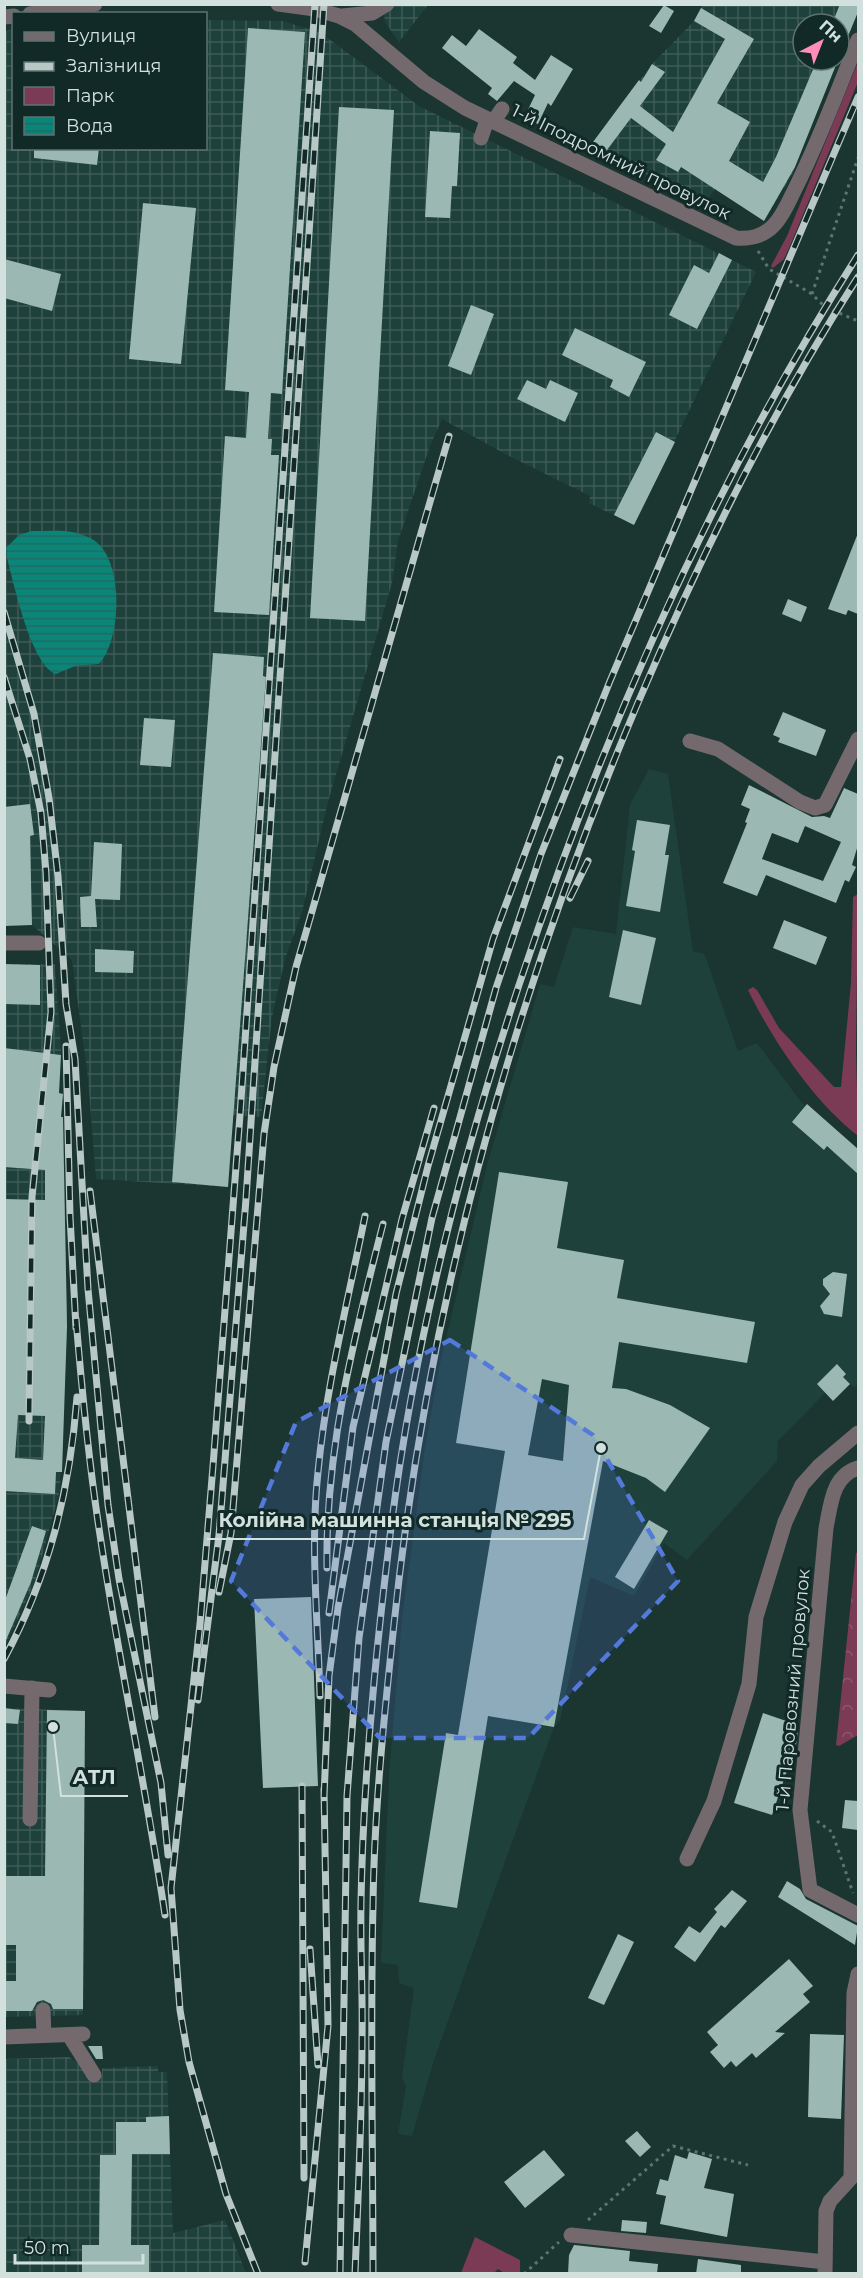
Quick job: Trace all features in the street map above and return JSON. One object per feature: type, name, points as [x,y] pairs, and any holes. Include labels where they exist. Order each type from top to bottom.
[{"type":"street","points":[[43,12],[95,4]]},
{"type":"street","name":"1-й Іподромний провулок","points":[[278,4],[339,16],[355,24],[446,97],[490,121],[643,191],[715,230],[736,238],[752,239]]},
{"type":"street","points":[[339,16],[351,17],[372,13],[387,4]]},
{"type":"street","points":[[752,239],[774,225],[784,210],[803,173],[858,40]]},
{"type":"street","points":[[392,55],[406,46]]},
{"type":"street","points":[[481,138],[490,121],[502,109]]},
{"type":"street","points":[[690,741],[718,749],[800,802],[815,808],[825,805],[833,793],[858,740]]},
{"type":"street","points":[[4,943],[39,943]]},
{"type":"street","points":[[687,1859],[714,1801],[749,1684],[756,1617],[785,1522],[802,1485],[819,1466],[858,1433]]},
{"type":"street","name":"1-й Паровозний провулок","points":[[858,1467],[842,1478],[832,1497],[826,1528],[801,1819],[810,1890],[858,1915]]},
{"type":"street","points":[[4,1686],[50,1690]]},
{"type":"street","points":[[30,1819],[32,1688]]},
{"type":"street","points":[[571,2235],[825,2268],[826,2211],[830,2201],[855,2178],[854,1993],[858,1974]]},
{"type":"street","points":[[43,2010],[44,2035]]},
{"type":"street","points":[[4,2037],[76,2034],[94,2075]]},
{"type":"path","points":[[812,294],[858,158]]},
{"type":"path","points":[[752,239],[769,269],[812,294],[825,307],[858,321]]},
{"type":"path","points":[[801,1819],[820,1821],[832,1832],[858,1915]]},
{"type":"path","points":[[524,2274],[558,2242],[571,2235],[673,2146],[748,2165]]},
{"type":"highlighted area","points":[[450,1340],[593,1435],[678,1581],[528,1738],[380,1738],[231,1581],[296,1422]]},
{"type":"shaded area","points":[[383,5],[428,5],[399,42],[385,22]]},
{"type":"shaded area","points":[[703,5],[858,5],[858,12],[851,29],[851,12],[791,12],[791,72],[833,72],[794,166],[796,168],[764,221],[715,188],[703,208],[593,143],[652,64],[694,21]]},
{"type":"shaded area","points":[[207,20],[283,21],[321,33],[419,106],[756,272],[634,525],[589,503],[590,496],[507,455],[442,419],[430,446],[398,541],[392,583],[328,802],[302,912],[285,959],[272,1017],[261,1117],[233,1115],[228,1187],[96,1179],[88,1078],[72,960],[32,925],[5,926],[4,31],[12,30],[12,150],[207,150]]},
{"type":"shaded area","points":[[649,769],[668,774],[693,952],[703,953],[706,958],[738,1051],[757,1043],[802,1103],[858,1153],[858,1384],[854,1388],[850,1384],[833,1401],[825,1393],[778,1441],[777,1461],[687,1560],[664,1543],[634,1596],[590,1577],[560,1721],[554,1727],[434,2060],[412,2136],[398,2134],[406,2086],[402,2078],[414,1988],[399,1983],[398,1965],[381,1963],[389,1775],[402,1619],[424,1455],[439,1368],[487,1165],[540,984],[554,987],[573,927],[616,934],[630,805]]},
{"type":"shaded area","points":[[5,964],[55,964],[61,1048],[59,1093],[63,1094],[61,1117],[63,1117],[67,1326],[60,1490],[35,1582],[5,1646]]},
{"type":"shaded area","points":[[5,1708],[85,1711],[83,2015],[5,2017]]},
{"type":"shaded area","points":[[69,2057],[81,2065],[85,2076],[102,2075],[102,2068],[158,2066],[158,2072],[167,2072],[173,2233],[225,2220],[246,2273],[5,2273],[4,2059]]},
{"type":"green space","points":[[858,62],[858,82],[790,246],[784,259],[773,268],[771,266],[787,236]]},
{"type":"green space","points":[[858,894],[856,1049],[858,1136],[825,1106],[810,1088],[769,1029],[748,990],[753,987],[757,990],[779,1028],[834,1087],[841,1087],[851,983],[853,897]]},
{"type":"green space","points":[[858,1552],[858,1735],[839,1746],[836,1745],[856,1553]]},
{"type":"green space","points":[[475,2237],[520,2260],[520,2272],[504,2273],[498,2269],[494,2273],[461,2273]]},
{"type":"water","points":[[32,531],[65,531],[81,534],[95,541],[104,551],[111,566],[116,601],[112,638],[107,653],[99,664],[75,666],[56,674],[39,656],[19,604],[6,548],[19,535]]},
{"type":"building","points":[[840,4],[858,4],[858,12],[851,29],[851,12],[837,12]]},
{"type":"building","points":[[664,5],[674,11],[661,33],[649,26]]},
{"type":"building","points":[[701,8],[754,39],[717,103],[750,122],[729,161],[763,182],[812,72],[833,72],[795,167],[764,221],[681,167],[678,172],[656,160],[666,144],[631,118],[607,150],[593,142],[639,80],[641,82],[652,64],[665,72],[640,106],[673,132],[725,39],[694,21]]},
{"type":"building","points":[[248,28],[305,32],[282,394],[271,393],[268,439],[272,439],[271,455],[279,455],[269,615],[214,612],[225,436],[246,438],[249,392],[225,390]]},
{"type":"building","points":[[479,29],[517,57],[513,63],[535,80],[551,55],[573,69],[551,106],[548,103],[538,124],[524,118],[535,95],[514,81],[497,101],[488,94],[492,88],[442,48],[452,35],[466,46]]},
{"type":"building","points":[[339,107],[394,110],[365,621],[310,618]]},
{"type":"building","points":[[430,131],[460,133],[457,186],[452,186],[450,218],[425,217]]},
{"type":"building","points":[[34,150],[99,150],[97,165],[34,158]]},
{"type":"building","points":[[143,203],[196,208],[181,364],[129,359]]},
{"type":"building","points":[[719,253],[732,260],[697,329],[669,315],[694,265],[709,273]]},
{"type":"building","points":[[4,259],[61,274],[52,311],[4,298]]},
{"type":"building","points":[[471,305],[494,314],[471,375],[448,366]]},
{"type":"building","points":[[575,328],[646,362],[629,397],[610,387],[613,380],[562,355]]},
{"type":"building","points":[[527,380],[546,389],[550,380],[578,393],[565,422],[517,399]]},
{"type":"building","points":[[656,432],[675,442],[634,525],[614,515]]},
{"type":"building","points":[[858,533],[858,614],[848,610],[846,615],[828,609]]},
{"type":"building","points":[[788,599],[807,607],[801,622],[782,614]]},
{"type":"building","points":[[213,653],[264,657],[263,676],[266,677],[228,1187],[172,1182]]},
{"type":"building","points":[[783,712],[826,730],[816,756],[778,742],[780,738],[773,735]]},
{"type":"building","points":[[144,718],[175,720],[171,767],[140,765]]},
{"type":"building","points":[[749,785],[812,817],[830,818],[844,788],[858,794],[858,845],[852,865],[856,867],[849,882],[845,880],[836,903],[766,875],[757,896],[723,883],[747,823],[745,822],[750,809],[741,805]],"holes":[[[805,826],[841,842],[823,881],[762,859],[772,833],[798,843]]]},
{"type":"building","points":[[30,804],[34,835],[30,836],[32,925],[4,926],[4,807]]},
{"type":"building","points":[[637,820],[670,825],[665,855],[669,855],[660,912],[626,906],[635,851],[632,850]]},
{"type":"building","points":[[94,842],[122,844],[120,900],[95,899],[97,927],[81,927],[80,897],[91,896]]},
{"type":"building","points":[[784,920],[827,937],[816,965],[773,948]]},
{"type":"building","points":[[623,930],[656,938],[641,1005],[609,997]]},
{"type":"building","points":[[95,949],[134,951],[133,973],[95,972]]},
{"type":"building","points":[[4,964],[40,965],[40,1005],[4,1004]]},
{"type":"building","points":[[4,1048],[61,1055],[59,1093],[63,1094],[61,1117],[63,1117],[67,1326],[62,1472],[56,1472],[55,1494],[4,1491],[4,1199],[45,1200],[45,1170],[4,1167]],"holes":[[[18,1415],[45,1416],[43,1460],[15,1458]]]},
{"type":"building","points":[[807,1104],[858,1149],[858,1174],[827,1146],[824,1150],[792,1122]]},
{"type":"building","points":[[499,1172],[568,1182],[557,1248],[624,1260],[617,1298],[755,1322],[747,1363],[619,1342],[612,1388],[626,1389],[670,1405],[710,1428],[665,1492],[646,1478],[603,1461],[554,1727],[488,1716],[457,1908],[419,1902],[446,1733],[458,1735],[505,1451],[456,1443]],"holes":[[[542,1379],[569,1385],[563,1461],[528,1455]]]},
{"type":"building","points":[[833,1272],[847,1274],[842,1317],[824,1314],[820,1306],[830,1294],[823,1285],[823,1279]]},
{"type":"building","points":[[837,1364],[846,1374],[843,1377],[850,1384],[833,1401],[817,1384]]},
{"type":"building","points":[[649,1520],[668,1531],[634,1589],[615,1577]]},
{"type":"building","points":[[32,1526],[46,1531],[31,1582],[4,1645],[4,1603]]},
{"type":"building","points":[[311,1597],[318,1786],[263,1788],[254,1599]]},
{"type":"building","points":[[4,1708],[20,1710],[18,1724],[4,1723]]},
{"type":"building","points":[[47,1710],[85,1711],[83,2009],[53,2009],[51,2004],[43,2000],[37,2002],[32,2011],[4,2011],[4,1981],[16,1981],[16,1945],[4,1945],[4,1876],[45,1876]]},
{"type":"building","points":[[763,1713],[798,1725],[797,1741],[772,1815],[734,1803]]},
{"type":"building","points":[[845,1800],[858,1801],[858,1830],[842,1828]]},
{"type":"building","points":[[787,1881],[800,1889],[806,1899],[858,1926],[855,1945],[778,1897]]},
{"type":"building","points":[[732,1890],[747,1901],[725,1928],[721,1925],[695,1962],[674,1947],[689,1926],[700,1933],[717,1912],[714,1909]]},
{"type":"building","points":[[618,1934],[634,1942],[604,2005],[588,1998]]},
{"type":"building","points":[[789,1959],[813,1986],[803,1994],[810,2002],[775,2032],[785,2033],[756,2058],[752,2053],[736,2067],[731,2061],[724,2068],[710,2052],[718,2045],[707,2032]]},
{"type":"building","points":[[810,2034],[844,2035],[841,2119],[808,2117]]},
{"type":"building","points":[[88,2046],[102,2046],[103,2059],[96,2059]]},
{"type":"building","points":[[169,2116],[170,2154],[132,2154],[131,2245],[149,2245],[149,2274],[82,2274],[82,2245],[99,2245],[100,2155],[116,2155],[116,2122],[146,2122],[146,2117]]},
{"type":"building","points":[[637,2131],[651,2147],[640,2157],[625,2141]]},
{"type":"building","points":[[544,2150],[565,2175],[525,2208],[504,2182]]},
{"type":"building","points":[[689,2152],[712,2159],[704,2188],[734,2194],[727,2237],[660,2224],[666,2196],[656,2194],[660,2179],[668,2181],[675,2155],[687,2159]]},
{"type":"building","points":[[622,2220],[647,2222],[646,2233],[621,2231]]},
{"type":"building","points":[[574,2245],[630,2251],[629,2261],[658,2264],[657,2274],[568,2274],[569,2255]]},
{"type":"building","points":[[698,2259],[741,2265],[741,2274],[696,2274]]},
{"type":"railway","points":[[258,2274],[226,2194],[189,2062],[180,2010],[171,1888],[200,1624],[240,1115],[315,4]]},
{"type":"railway","points":[[198,1700],[219,1535],[246,1199],[324,4]]},
{"type":"railway","points":[[340,2274],[347,1796],[359,1638],[386,1442],[432,1218],[496,988],[541,854],[610,681],[858,97]]},
{"type":"railway","points":[[355,2274],[361,2098],[362,1858],[370,1727],[397,1480],[409,1408],[439,1265],[476,1124],[519,985],[552,890],[626,702],[666,609],[756,429],[858,255]]},
{"type":"railway","points":[[373,2274],[372,1952],[375,1836],[380,1765],[409,1506],[428,1388],[453,1271],[481,1156],[514,1041],[551,928],[592,816],[637,705],[738,486],[796,380],[858,277]]},
{"type":"railway","points":[[219,1592],[231,1533],[264,1134],[274,1067],[296,967],[449,436]]},
{"type":"railway","points":[[4,612],[34,714],[49,798],[58,876],[66,1004],[75,1059],[88,1289],[108,1505],[119,1579],[161,1783],[168,1855]]},
{"type":"railway","points":[[4,677],[30,759],[41,813],[46,873],[51,1012],[32,1197],[29,1421]]},
{"type":"railway","points":[[324,1797],[329,1676],[338,1608],[396,1294],[428,1166],[493,939],[560,759]]},
{"type":"railway","points":[[570,898],[588,861]]},
{"type":"railway","points":[[66,1046],[70,1216],[76,1328]]},
{"type":"railway","points":[[329,1613],[353,1427],[402,1219],[434,1108]]},
{"type":"railway","points":[[90,1191],[155,1717]]},
{"type":"railway","points":[[320,1696],[315,1556],[318,1472],[332,1376],[365,1216]]},
{"type":"railway","points":[[327,1568],[331,1481],[343,1394],[383,1224]]},
{"type":"railway","points":[[76,1319],[92,1482],[165,1915]]},
{"type":"railway","points":[[4,1659],[33,1596],[55,1532],[69,1466],[77,1397]]},
{"type":"railway","points":[[302,1786],[304,2178]]},
{"type":"railway","points":[[305,2262],[328,2026],[324,1789]]},
{"type":"railway","points":[[310,1949],[318,2065]]},
{"type":"place","name":"Колійна машинна станція № 295","points":[[601,1448]]},
{"type":"place","name":"АТЛ","points":[[53,1727]]}]
